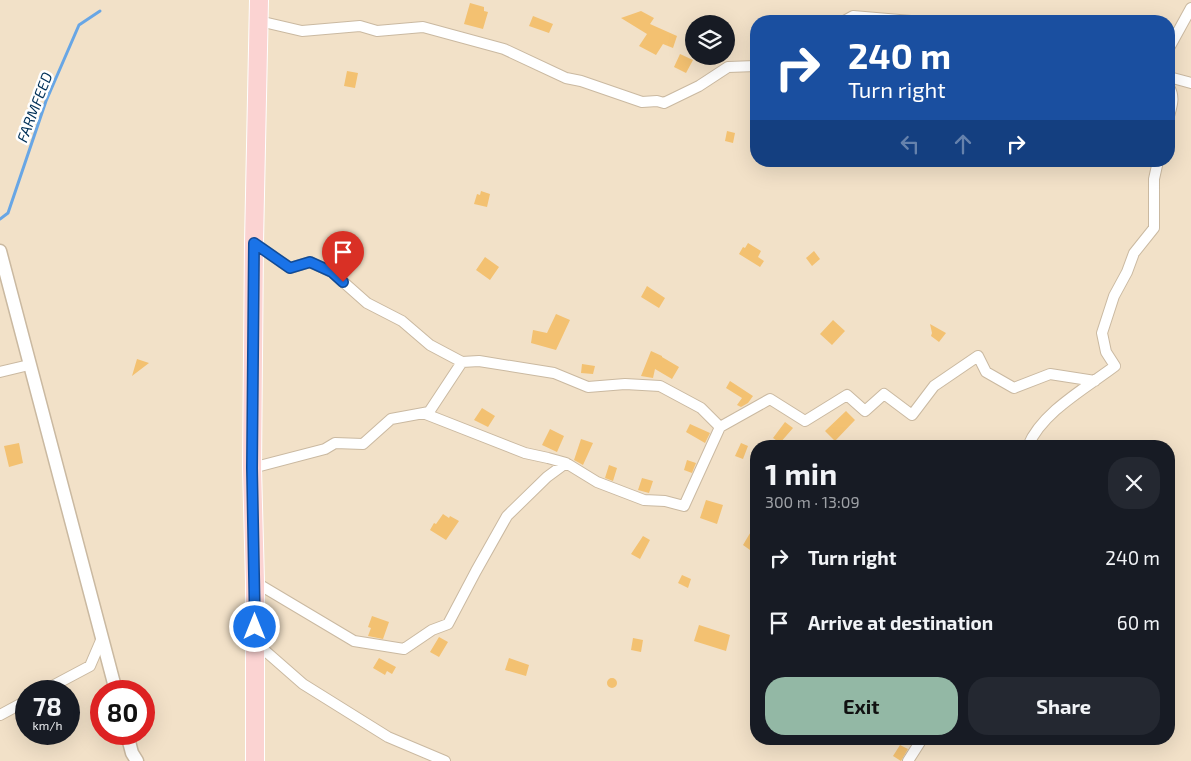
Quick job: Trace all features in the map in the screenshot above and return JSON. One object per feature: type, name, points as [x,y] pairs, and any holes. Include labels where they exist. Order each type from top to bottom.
[{"type":"highway","points":[[256,761],[252,468],[259,0]]},
{"type":"street","points":[[1175,37],[1191,8]]},
{"type":"street","points":[[259,21],[302,31],[360,26],[377,31],[423,27],[504,49],[566,78],[581,81],[642,102],[657,101],[664,103],[699,86],[728,67],[750,66]]},
{"type":"street","points":[[1175,79],[1191,83]]},
{"type":"street","points":[[1031,440],[1046,418],[1115,366],[1106,352],[1102,332],[1114,296],[1127,272],[1134,253],[1154,228],[1154,179],[1157,167]]},
{"type":"street","points":[[254,243],[290,268],[310,262],[332,272],[366,303],[402,321],[430,345],[462,362],[479,361],[554,373],[588,387],[625,384],[660,386],[701,408],[720,427]]},
{"type":"street","points":[[0,251],[113,680]]},
{"type":"street","points":[[423,413],[525,453],[566,463],[597,482],[644,500],[684,506],[720,427],[770,399],[805,421],[848,395],[865,411],[884,394],[912,415],[934,386],[978,356],[986,372],[1014,388],[1050,374],[1095,381]]},
{"type":"street","points":[[252,468],[324,449],[335,443],[362,444],[391,419],[429,412],[462,362]]},
{"type":"street","points":[[0,372],[29,364]]},
{"type":"street","points":[[255,582],[354,641],[404,649],[432,630],[448,624],[507,516],[546,477],[566,463]]},
{"type":"street","points":[[64,680],[90,666],[102,638]]},
{"type":"street","points":[[255,642],[303,684],[388,737],[445,761]]},
{"type":"street","points":[[0,715],[15,706]]},
{"type":"street","points":[[130,745],[137,761]]},
{"type":"street","points":[[908,761],[918,745]]},
{"type":"building","points":[[470,3],[484,7],[484,11],[488,12],[483,29],[464,24]]},
{"type":"building","points":[[641,11],[654,18],[650,24],[677,36],[673,48],[663,44],[656,55],[639,46],[647,34],[621,18]]},
{"type":"building","points":[[533,16],[553,24],[549,33],[529,26]]},
{"type":"building","points":[[680,54],[685,56],[685,65],[690,65],[686,73],[674,67]]},
{"type":"building","points":[[347,71],[358,73],[355,88],[344,86]]},
{"type":"building","points":[[727,131],[735,133],[733,143],[725,141]]},
{"type":"building","points":[[481,191],[490,194],[487,207],[474,204],[477,194],[480,195]]},
{"type":"building","points":[[748,243],[761,251],[758,257],[764,261],[760,267],[739,254]]},
{"type":"building","points":[[814,251],[820,259],[812,266],[806,258]]},
{"type":"building","points":[[485,257],[499,267],[490,280],[476,270]]},
{"type":"building","points":[[647,286],[665,298],[659,308],[641,297]]},
{"type":"building","points":[[556,314],[570,320],[556,350],[531,343],[533,330],[547,333]]},
{"type":"building","points":[[833,320],[845,331],[832,345],[820,334]]},
{"type":"building","points":[[930,324],[946,333],[939,342],[931,336]]},
{"type":"building","points":[[651,351],[679,367],[672,379],[655,369],[653,378],[641,376]]},
{"type":"building","points":[[137,359],[149,363],[132,376]]},
{"type":"building","points":[[582,364],[595,366],[593,374],[581,373]]},
{"type":"building","points":[[730,381],[753,396],[748,403],[741,407],[737,405],[742,398],[726,388]]},
{"type":"building","points":[[482,408],[495,416],[488,427],[474,420]]},
{"type":"building","points":[[846,411],[855,420],[836,440],[825,431]]},
{"type":"building","points":[[785,422],[793,428],[783,440],[773,438]]},
{"type":"building","points":[[690,424],[710,433],[705,443],[686,432]]},
{"type":"building","points":[[550,429],[564,436],[557,452],[542,445]]},
{"type":"building","points":[[581,439],[593,443],[583,465],[574,460]]},
{"type":"building","points":[[19,443],[23,463],[9,467],[4,446]]},
{"type":"building","points":[[741,443],[748,446],[743,459],[735,456]]},
{"type":"building","points":[[687,460],[696,463],[692,473],[684,470]]},
{"type":"building","points":[[609,465],[617,468],[613,481],[605,478]]},
{"type":"building","points":[[642,478],[653,481],[649,493],[638,490]]},
{"type":"building","points":[[706,500],[723,505],[717,524],[700,518]]},
{"type":"building","points":[[443,514],[459,521],[446,540],[430,530]]},
{"type":"building","points":[[750,533],[750,550],[743,545]]},
{"type":"building","points":[[643,536],[650,540],[640,559],[631,554]]},
{"type":"building","points":[[682,575],[691,579],[688,588],[678,583]]},
{"type":"building","points":[[372,616],[389,622],[383,639],[368,636],[371,628],[368,627]]},
{"type":"building","points":[[699,625],[730,635],[726,651],[694,641]]},
{"type":"building","points":[[439,637],[448,642],[439,657],[430,652]]},
{"type":"building","points":[[633,638],[643,640],[641,652],[631,650]]},
{"type":"building","points":[[379,658],[396,667],[392,674],[387,671],[385,675],[373,668]]},
{"type":"building","points":[[509,658],[529,665],[526,676],[505,670]]},
{"type":"building","points":[[610,678],[614,678],[617,683],[616,687],[610,688],[607,685],[607,681]]},
{"type":"building","points":[[900,745],[908,749],[901,761],[893,756]]},
{"type":"waterway","name":"FARMFEED","points":[[0,219],[8,213],[46,101],[79,25],[100,11]]},
{"type":"route","points":[[255,627],[252,468],[254,243],[290,268],[310,262],[332,272],[343,282]]}]
